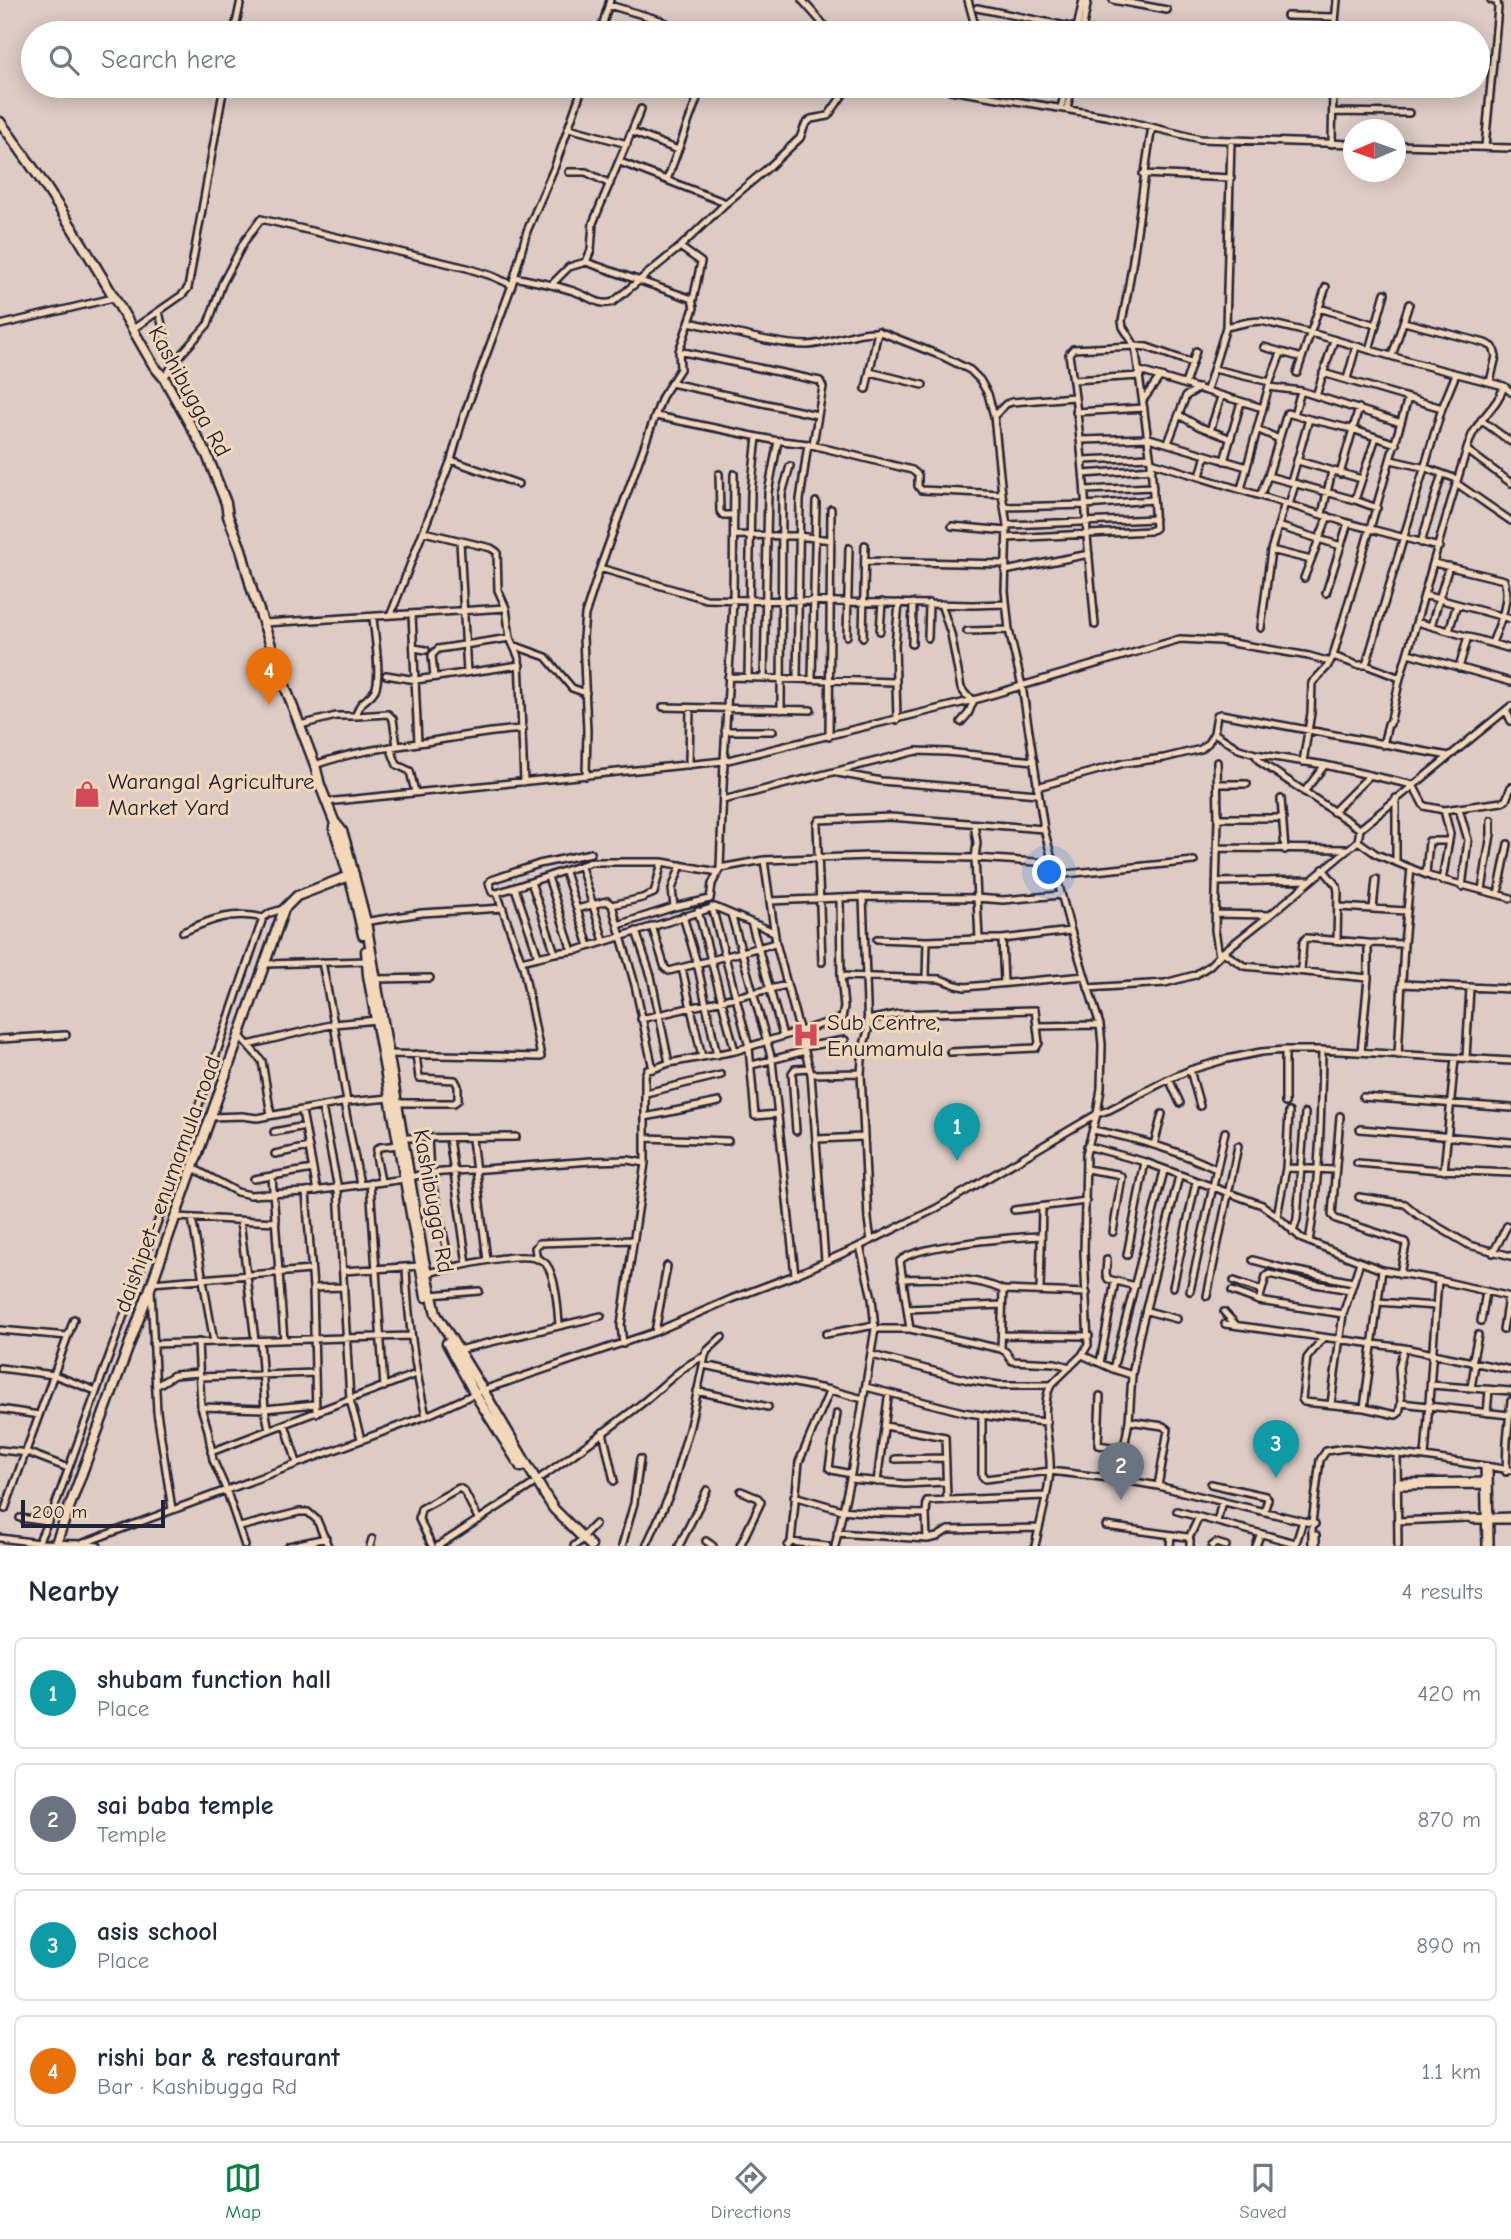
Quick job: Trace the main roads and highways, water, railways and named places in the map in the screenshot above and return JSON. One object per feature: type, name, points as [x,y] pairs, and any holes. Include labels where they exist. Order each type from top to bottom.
[{"type":"main road","name":"Kashibugga Rd","points":[[0,122],[60,207],[207,455],[226,503],[264,623],[356,889],[402,1141],[428,1306],[547,1506],[579,1543],[591,1546]]},
{"type":"main road","name":"daishipet- enumamula road","points":[[56,1545],[284,909],[297,896],[352,875]]},
{"type":"main road","name":"Kashibugga Rd","points":[[363,922],[377,1020],[386,1054]]},
{"type":"main road","name":"Kashibugga Rd","points":[[423,1269],[436,1314],[455,1351]]},
{"type":"place","name":"rishi bar & restaurant","points":[[269,705]]},
{"type":"place","name":"Warangal Agriculture Market Yard","points":[[87,794]]},
{"type":"place","name":"Sub Centre, Enumamula","points":[[806,1035]]},
{"type":"place","name":"shubam function hall","points":[[957,1161]]},
{"type":"place","name":"asis school","points":[[1276,1478]]},
{"type":"place","name":"sai baba temple","points":[[1121,1500]]}]
